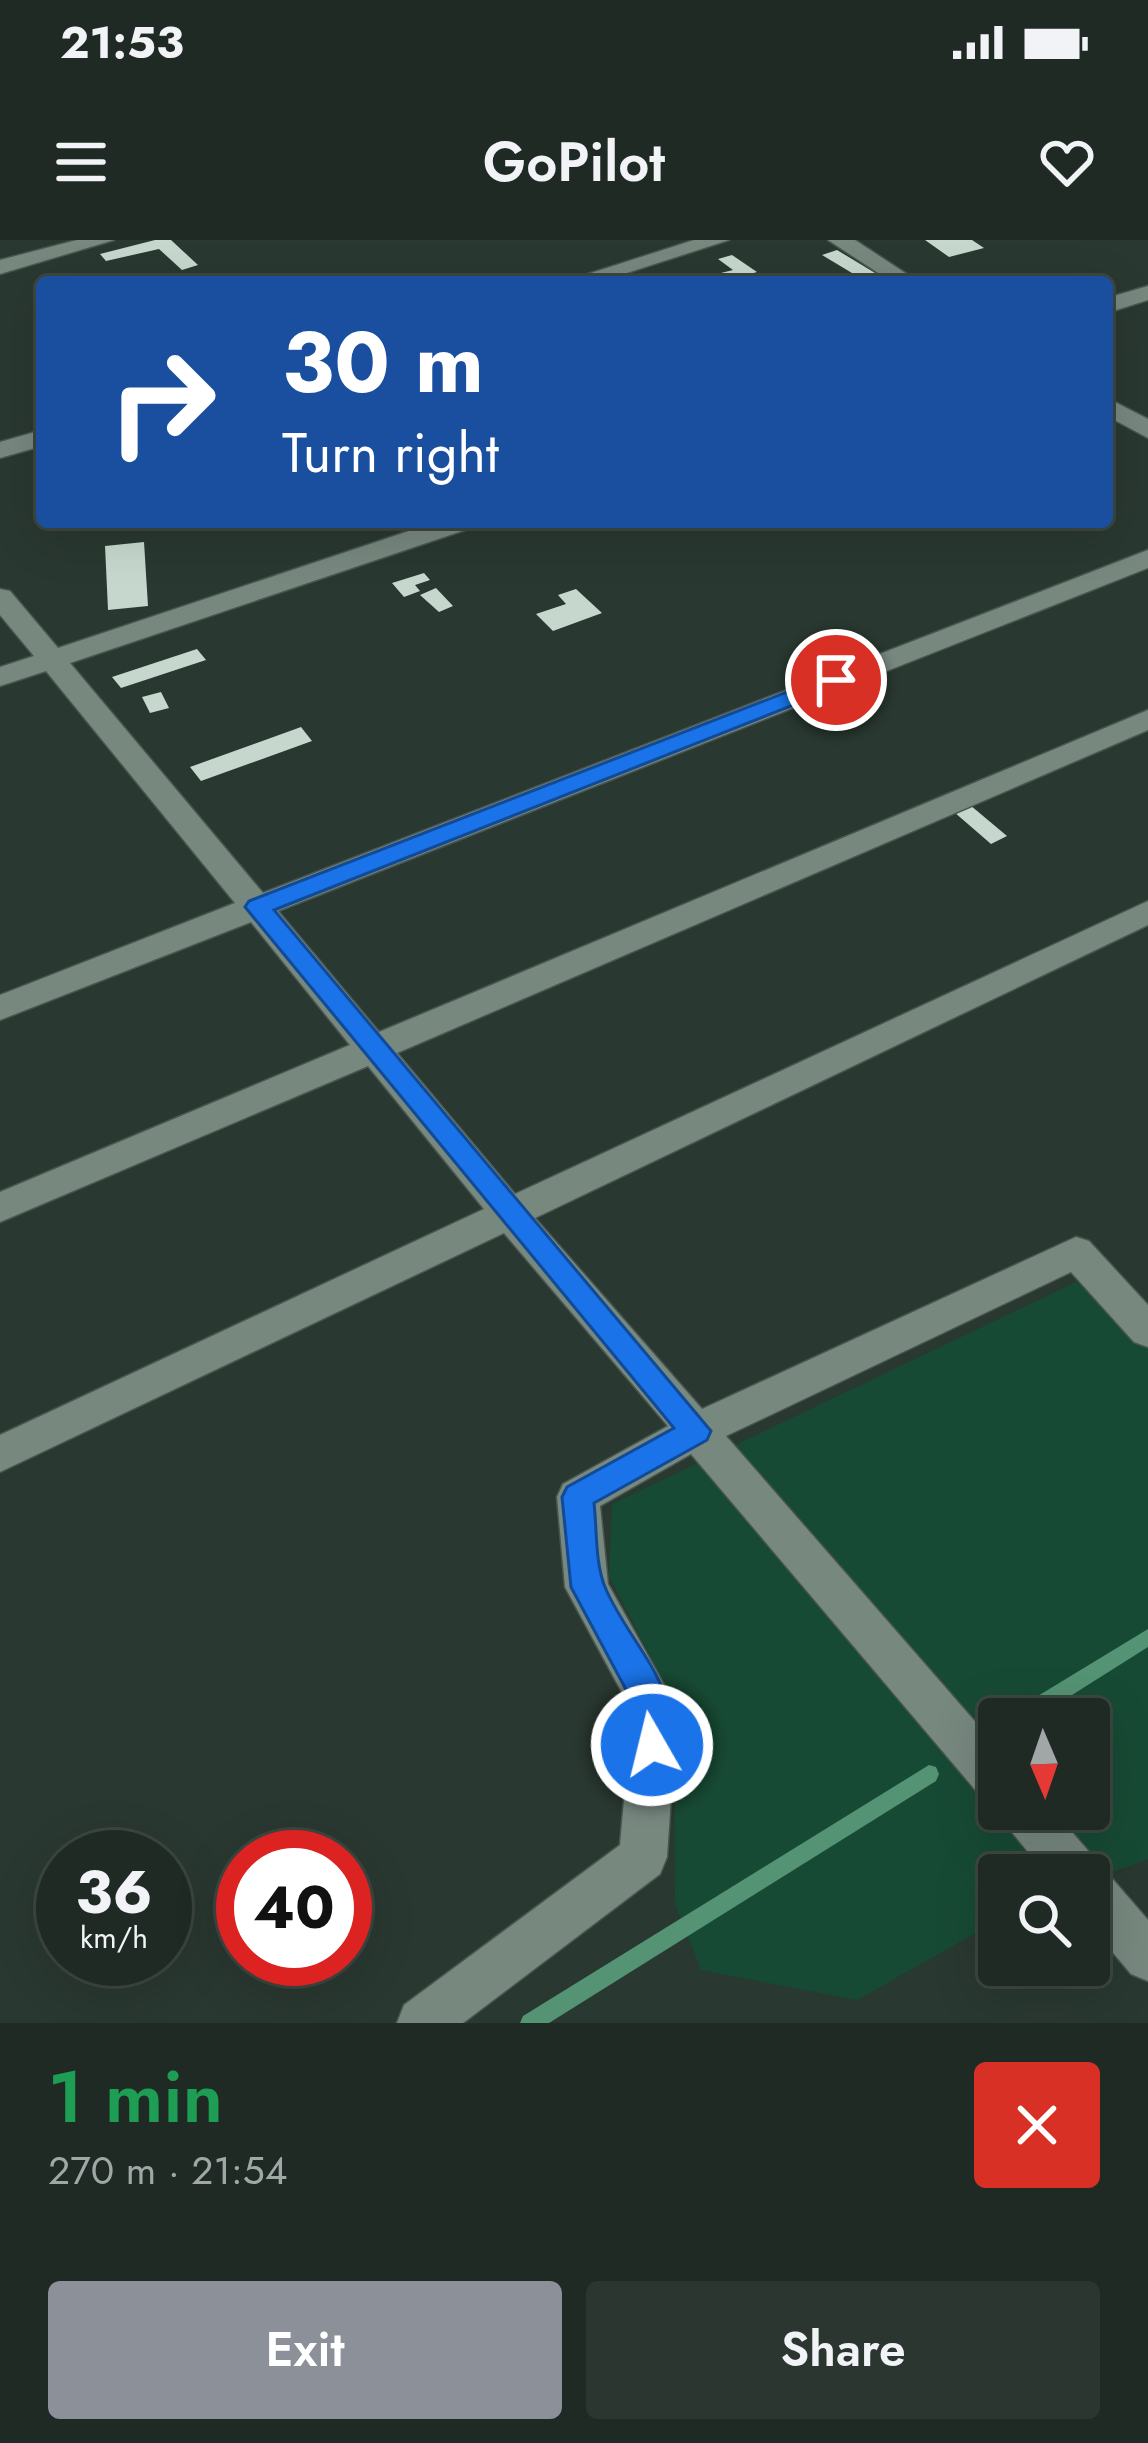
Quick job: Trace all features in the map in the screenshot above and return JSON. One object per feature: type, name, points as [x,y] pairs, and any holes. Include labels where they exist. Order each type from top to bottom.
[{"type":"street","points":[[0,267],[103,240]]},
{"type":"street","points":[[595,276],[718,240]]},
{"type":"street","points":[[839,240],[898,276]]},
{"type":"street","points":[[1113,304],[1148,292]]},
{"type":"street","points":[[1113,408],[1148,430]]},
{"type":"street","points":[[0,450],[36,440]]},
{"type":"street","points":[[0,677],[444,528]]},
{"type":"street","points":[[0,1008],[1148,557]]},
{"type":"street","points":[[0,597],[510,1214],[978,1759]]},
{"type":"street","points":[[0,1208],[1148,719]]},
{"type":"street","points":[[0,1454],[1148,912]]},
{"type":"street","points":[[422,2023],[643,1857],[655,1708],[587,1587],[578,1497],[696,1431],[1076,1252],[1148,1330]]},
{"type":"street","points":[[1040,1830],[1060,1854]]},
{"type":"street","points":[[1110,1907],[1142,1937]]},
{"type":"green space","points":[[1076,1282],[1148,1338],[1148,1859],[1110,1873],[1110,1854],[978,1854],[978,1932],[857,2000],[701,1970],[675,1904],[674,1702],[609,1576],[612,1504]]},
{"type":"building","points":[[171,240],[198,265],[182,270],[159,249],[106,261],[100,254]]},
{"type":"building","points":[[925,240],[972,240],[984,248],[949,257]]},
{"type":"building","points":[[837,250],[880,276],[857,276],[822,255]]},
{"type":"building","points":[[732,255],[757,272],[725,276],[721,273],[733,270],[718,259]]},
{"type":"building","points":[[144,542],[148,606],[108,610],[105,546]]},
{"type":"building","points":[[424,573],[430,580],[415,585],[420,591],[404,597],[392,583]]},
{"type":"building","points":[[436,588],[453,606],[439,612],[420,595]]},
{"type":"building","points":[[576,589],[602,613],[553,631],[536,614],[566,604],[558,595]]},
{"type":"building","points":[[197,649],[206,660],[121,688],[112,677]]},
{"type":"building","points":[[161,692],[169,708],[150,713],[142,697]]},
{"type":"building","points":[[301,727],[312,741],[201,781],[190,767]]},
{"type":"building","points":[[970,805],[1007,836],[991,844],[954,812]]},
{"type":"waterway","points":[[1051,1698],[1148,1637]]},
{"type":"waterway","points":[[530,2023],[929,1774]]},
{"type":"route","points":[[652,1745],[655,1708],[587,1587],[578,1497],[696,1431],[257,907],[836,680]]}]
